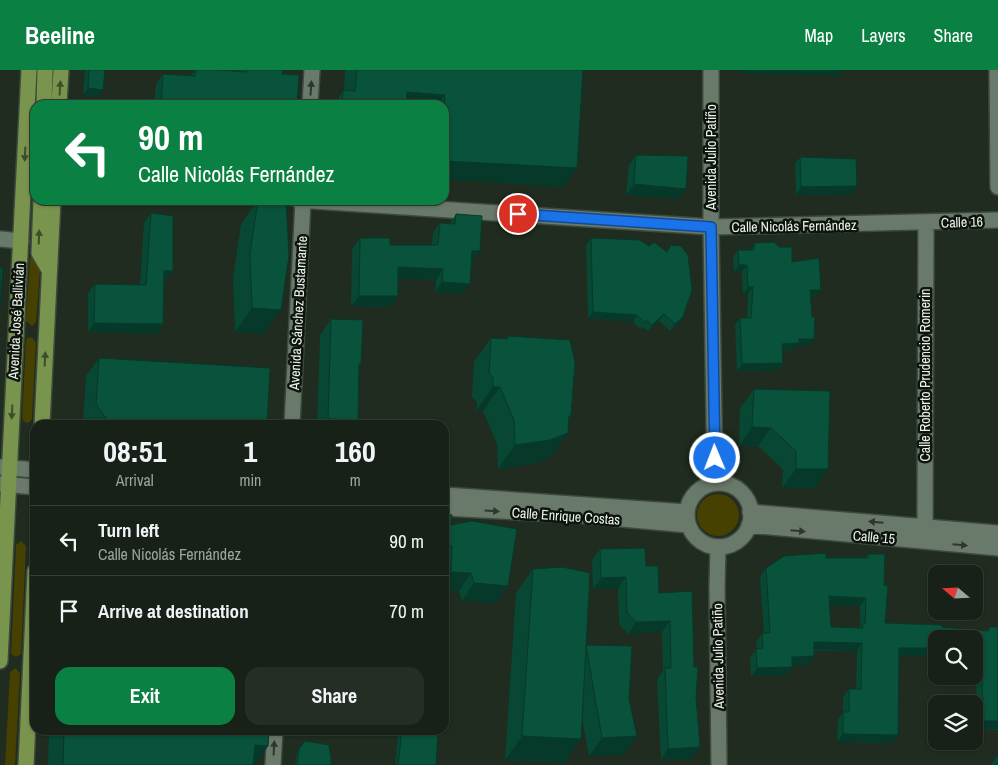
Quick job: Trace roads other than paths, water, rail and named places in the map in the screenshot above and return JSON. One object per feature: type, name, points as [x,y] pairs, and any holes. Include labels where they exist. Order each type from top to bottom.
[{"type":"main road","name":"Avenida José Ballivián","points":[[0,661],[4,485],[21,241],[29,70]]},
{"type":"main road","points":[[44,100],[46,70]]},
{"type":"main road","points":[[59,100],[61,70]]},
{"type":"main road","points":[[41,205],[39,254],[50,270]]},
{"type":"main road","points":[[42,420],[53,205]]},
{"type":"main road","points":[[26,765],[30,679]]},
{"type":"street","points":[[310,100],[312,70]]},
{"type":"street","name":"Avenida Julio Patiño","points":[[711,70],[711,227],[715,483]]},
{"type":"street","points":[[997,70],[998,187]]},
{"type":"street","name":"Avenida Sánchez Bustamante","points":[[292,420],[303,205]]},
{"type":"street","name":"Calle Nicolás Fernández","points":[[379,205],[711,227],[926,223]]},
{"type":"street","name":"Calle 16","points":[[926,223],[998,220]]},
{"type":"street","name":"Calle Roberto Prudencio Romerin","points":[[925,526],[926,223]]},
{"type":"street","points":[[0,239],[21,241]]},
{"type":"street","points":[[5,468],[30,470]]},
{"type":"street","points":[[715,483],[726,484],[735,488],[748,501],[750,519],[743,536],[728,546],[708,545],[699,540],[688,518],[694,495],[701,489],[715,483]]},
{"type":"street","points":[[4,485],[30,487]]},
{"type":"street","name":"Calle Enrique Costas","points":[[449,495],[688,518]]},
{"type":"street","name":"Calle Enrique Costas","points":[[449,508],[577,516],[688,518]]},
{"type":"street","name":"Calle 15","points":[[750,519],[925,526],[998,533]]},
{"type":"street","name":"Calle 15","points":[[750,519],[998,548]]},
{"type":"street","name":"Avenida Julio Patiño","points":[[718,547],[719,765]]},
{"type":"street","points":[[274,765],[275,735]]}]
